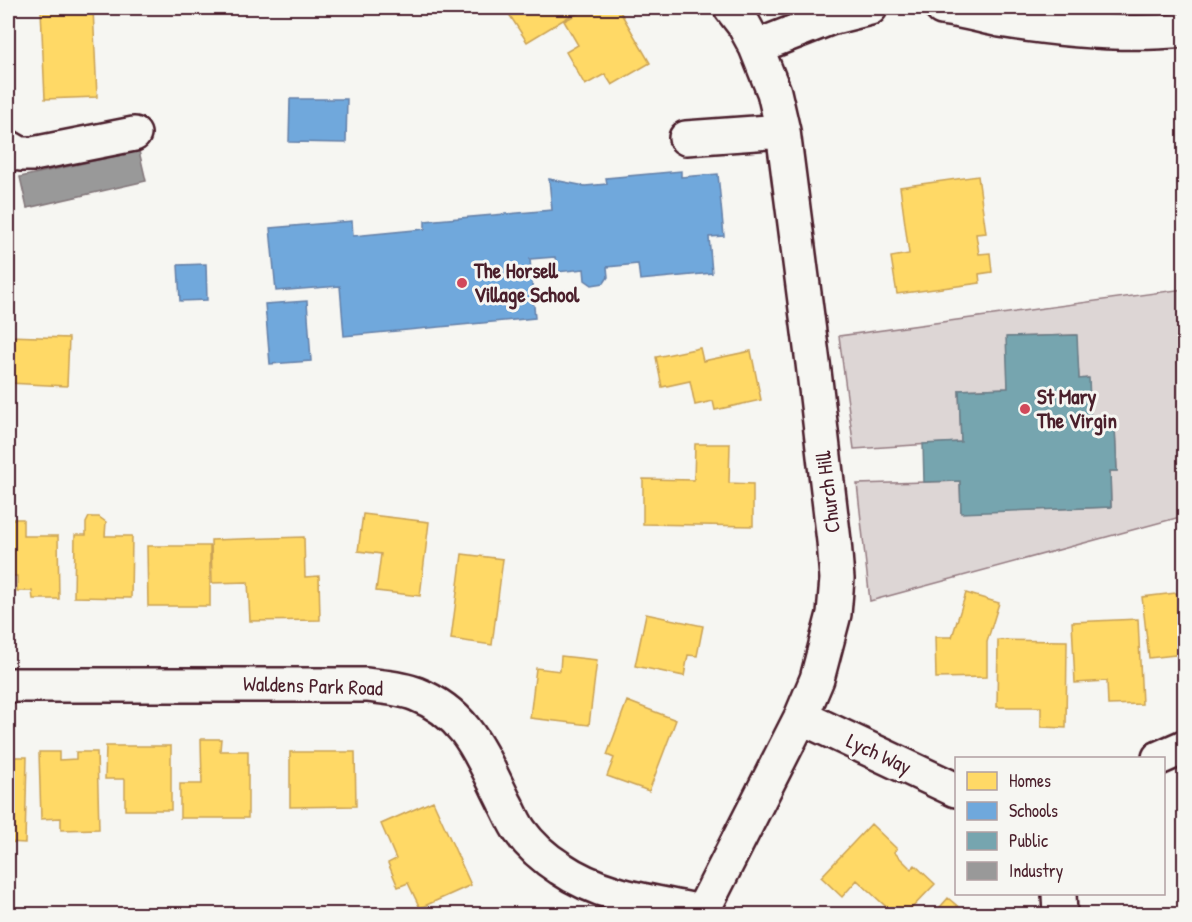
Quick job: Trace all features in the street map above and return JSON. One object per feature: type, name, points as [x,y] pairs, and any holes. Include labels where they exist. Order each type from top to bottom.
[{"type":"street","name":"Church Hill","points":[[702,913],[801,717],[817,679],[834,614],[837,579],[817,397],[783,131],[774,92],[756,47],[731,8]]},
{"type":"street","points":[[756,47],[830,18],[870,8]]},
{"type":"street","points":[[942,8],[997,19],[1083,30],[1127,33],[1185,30]]},
{"type":"street","points":[[686,138],[783,131]]},
{"type":"street","points":[[8,147],[20,154],[33,154],[134,134]]},
{"type":"street","name":"Waldens Park Road","points":[[8,685],[367,685],[415,694],[435,704],[464,728],[477,744],[519,830],[560,868],[612,894],[702,913]]},
{"type":"street","name":"Lych Way","points":[[801,717],[955,789]]},
{"type":"street","points":[[1163,757],[1185,747]]},
{"type":"street","points":[[1059,895],[1060,915]]},
{"type":"shaded area","points":[[1184,289],[1184,516],[870,601],[857,484],[960,481],[961,512],[1111,507],[1110,471],[1117,471],[1115,428],[1091,428],[1088,378],[1079,379],[1076,335],[1007,337],[1008,388],[959,390],[961,442],[854,449],[839,336]]},
{"type":"building: Homes","points":[[93,8],[97,97],[45,99],[41,10]]},
{"type":"building: Homes","points":[[505,8],[583,8],[527,42]]},
{"type":"building: Homes","points":[[588,8],[618,8],[650,63],[612,85],[605,74],[585,85],[566,52],[578,45],[564,21]]},
{"type":"building: Homes","points":[[978,176],[986,233],[976,234],[979,254],[990,253],[992,272],[979,274],[980,283],[897,294],[891,257],[909,254],[900,187]]},
{"type":"building: Homes","points":[[8,336],[69,338],[67,386],[8,383]]},
{"type":"building: Homes","points":[[700,348],[703,361],[751,351],[761,400],[715,410],[713,401],[695,405],[690,381],[662,387],[656,357]]},
{"type":"building: Homes","points":[[695,444],[730,444],[729,483],[753,484],[753,526],[643,524],[643,479],[694,480]]},
{"type":"building: Homes","points":[[363,514],[429,522],[420,596],[376,591],[381,554],[358,551]]},
{"type":"building: Homes","points":[[89,517],[99,517],[106,522],[105,536],[132,536],[131,598],[74,597],[75,535],[86,535],[86,523]]},
{"type":"building: Homes","points":[[8,519],[23,519],[23,536],[58,536],[59,599],[33,599],[32,591],[17,591],[17,576],[8,576]]},
{"type":"building: Homes","points":[[304,537],[305,577],[319,576],[320,620],[250,621],[248,582],[212,583],[211,540]]},
{"type":"building: Homes","points":[[147,546],[210,546],[210,606],[148,606]]},
{"type":"building: Homes","points":[[462,554],[503,559],[492,645],[451,639]]},
{"type":"building: Homes","points":[[1184,592],[1184,654],[1149,658],[1142,597]]},
{"type":"building: Homes","points":[[966,593],[999,603],[987,642],[987,677],[936,678],[935,637],[952,637]]},
{"type":"building: Homes","points":[[646,614],[703,626],[697,656],[688,655],[684,676],[635,666]]},
{"type":"building: Homes","points":[[1138,619],[1142,704],[1108,705],[1107,681],[1075,683],[1072,622]]},
{"type":"building: Homes","points":[[998,640],[1067,641],[1066,728],[1041,727],[1041,707],[997,707]]},
{"type":"building: Homes","points":[[561,656],[597,660],[589,725],[530,718],[536,668],[560,671]]},
{"type":"building: Homes","points":[[627,701],[676,720],[649,791],[607,776],[614,758],[607,755]]},
{"type":"building: Homes","points":[[201,739],[221,739],[220,751],[248,751],[248,818],[180,818],[180,784],[202,784]]},
{"type":"building: Homes","points":[[106,746],[171,746],[171,810],[125,810],[125,779],[105,779]]},
{"type":"building: Homes","points":[[39,752],[59,752],[59,760],[76,759],[76,752],[97,752],[99,829],[61,830],[61,818],[41,819]]},
{"type":"building: Homes","points":[[290,752],[355,752],[356,806],[290,807]]},
{"type":"building: Homes","points":[[8,757],[27,757],[25,843],[8,842]]},
{"type":"building: Homes","points":[[433,801],[471,885],[420,908],[408,883],[398,887],[388,863],[396,859],[381,824]]},
{"type":"building: Homes","points":[[871,824],[897,849],[894,852],[911,869],[915,865],[935,884],[906,914],[894,914],[857,880],[842,897],[821,877]]},
{"type":"building: Homes","points":[[948,898],[967,914],[934,914]]},
{"type":"building: Schools","points":[[290,99],[347,99],[346,143],[289,142]]},
{"type":"building: Schools","points":[[681,171],[681,177],[718,174],[724,236],[709,237],[712,273],[640,280],[638,264],[607,267],[608,277],[604,283],[592,285],[585,280],[584,269],[557,272],[555,257],[530,259],[535,318],[344,336],[340,286],[276,291],[270,228],[352,221],[353,236],[425,229],[425,221],[552,210],[549,179],[585,186],[607,184],[606,178]]},
{"type":"building: Schools","points":[[206,264],[207,300],[180,301],[178,265]]},
{"type":"building: Schools","points":[[307,301],[311,361],[270,364],[265,304]]},
{"type":"building: Public","name":"St Mary The Virgin","points":[[1077,335],[1079,379],[1089,378],[1091,428],[1115,427],[1117,471],[1110,471],[1111,507],[961,513],[960,481],[924,482],[923,444],[961,442],[959,390],[1008,388],[1006,337]]},
{"type":"building: Industry","points":[[139,151],[146,181],[27,208],[20,177]]},
{"type":"place","name":"The Horsell Village School","points":[[462,283]]},
{"type":"place","name":"St Mary The Virgin","points":[[1025,409]]}]
